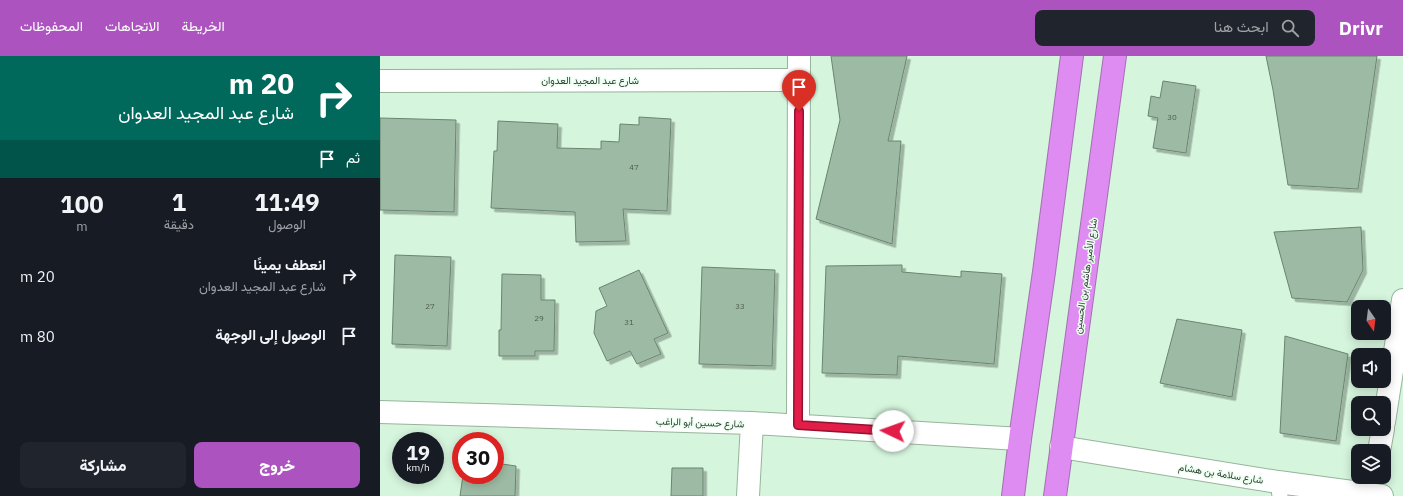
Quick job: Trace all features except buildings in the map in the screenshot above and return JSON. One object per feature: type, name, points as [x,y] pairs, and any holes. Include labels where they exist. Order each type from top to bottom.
[{"type":"highway","points":[[1013,496],[1072,56]]},
{"type":"highway","name":"شارع الأمير هاشم بن الحسين","points":[[1055,496],[1115,56]]},
{"type":"street","points":[[798,425],[800,56]]},
{"type":"street","name":"شارع عبد المجيد العدوان","points":[[380,80],[800,80]]},
{"type":"street","points":[[1388,396],[1403,300]]},
{"type":"street","name":"شارع حسين أبو الراغب","points":[[380,412],[752,423],[1020,439]]},
{"type":"street","points":[[748,496],[752,423]]},
{"type":"street","name":"شارع سلامة بن هشام","points":[[1061,447],[1279,489],[1377,489]]},
{"type":"route","points":[[799,111],[798,425],[893,431]]}]
